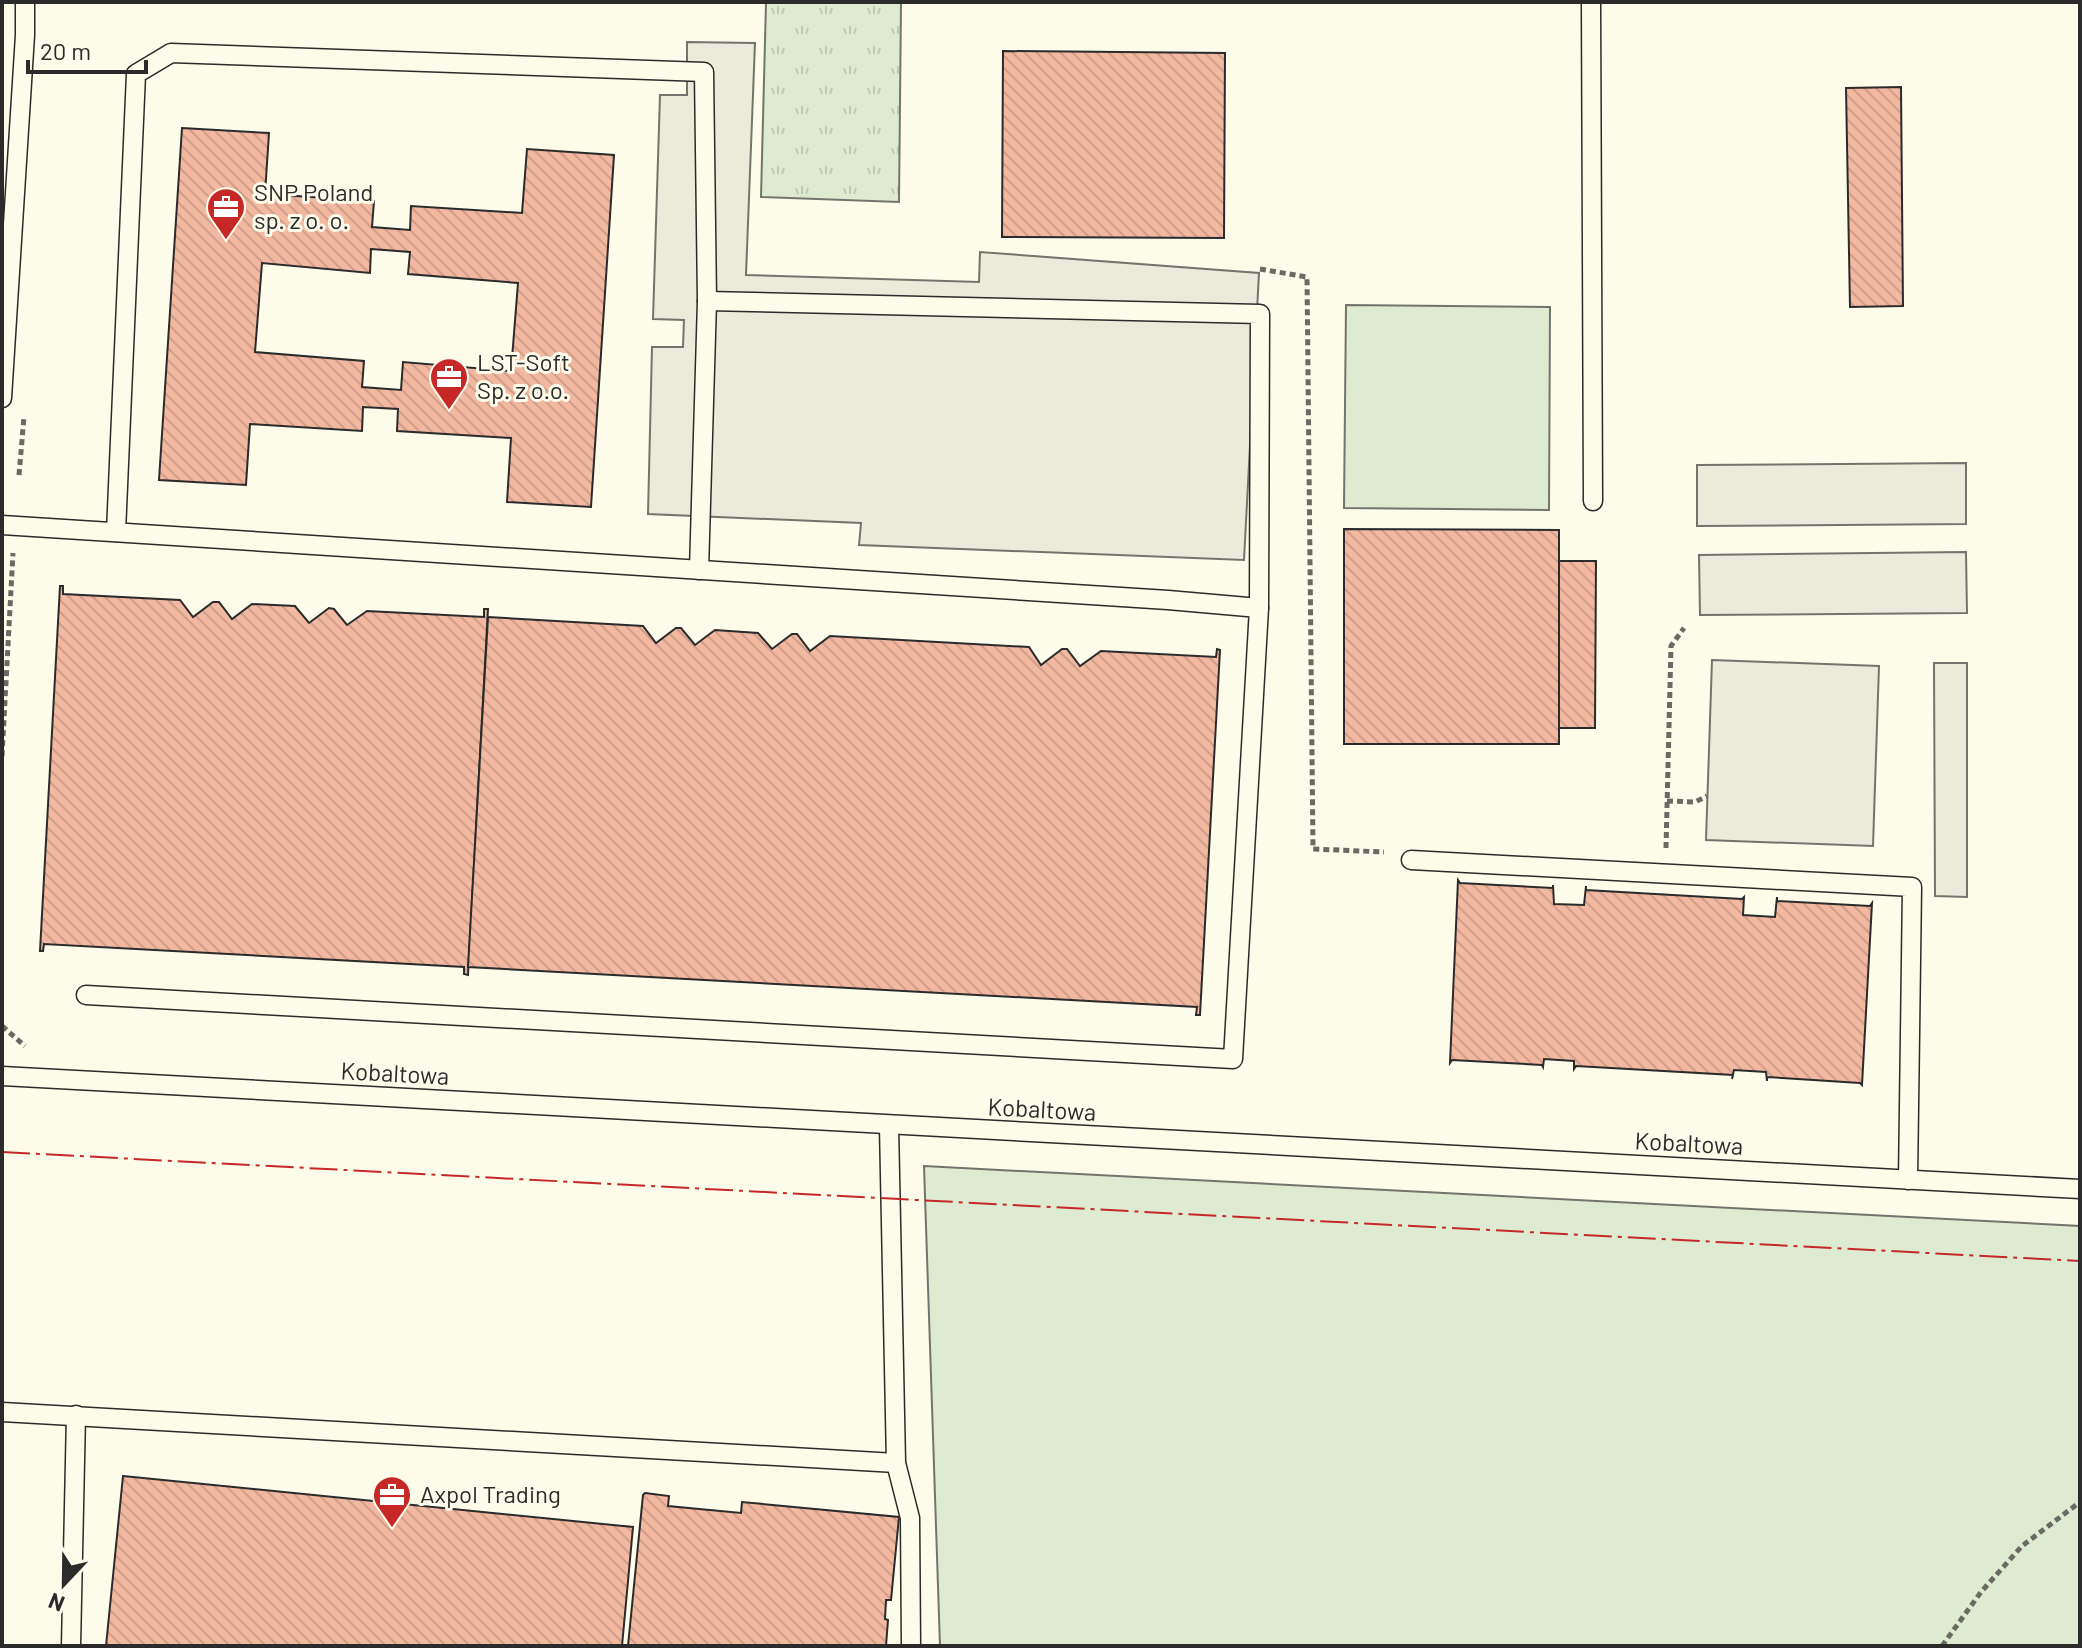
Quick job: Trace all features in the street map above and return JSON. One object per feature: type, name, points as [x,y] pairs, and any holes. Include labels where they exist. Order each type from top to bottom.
[{"type":"lane","points":[[2,398],[25,2]]},
{"type":"lane","points":[[1591,2],[1593,501]]},
{"type":"lane","points":[[116,532],[136,74],[171,53],[704,72],[707,301],[699,570]]},
{"type":"lane","points":[[86,995],[1233,1059],[1259,608],[1260,314],[707,301]]},
{"type":"lane","points":[[2,525],[1259,608]]},
{"type":"lane","points":[[1411,860],[1912,887],[1908,1180]]},
{"type":"lane","name":"Kobaltowa","points":[[2,1076],[2080,1189]]},
{"type":"lane","points":[[889,1126],[896,1463],[910,1518],[911,1646]]},
{"type":"lane","points":[[2,1412],[896,1463]]},
{"type":"lane","points":[[71,1646],[76,1415]]},
{"type":"path","points":[[1260,269],[1307,277],[1313,849],[1402,853],[1411,860]]},
{"type":"path","points":[[2,756],[13,552]]},
{"type":"path","points":[[1665,873],[1671,646],[1684,628]]},
{"type":"path","points":[[1667,801],[1695,802],[1707,796]]},
{"type":"path","points":[[1942,1646],[1981,1592],[2022,1546],[2080,1502]]},
{"type":"green space","points":[[766,2],[901,3],[899,202],[761,197]]},
{"type":"green space","points":[[1346,305],[1550,307],[1549,510],[1344,508]]},
{"type":"green space","points":[[924,1166],[2080,1226],[2080,1646],[940,1646]]},
{"type":"shaded area","points":[[687,42],[755,43],[746,275],[979,282],[980,252],[1259,273],[1244,560],[859,545],[861,523],[648,514],[652,347],[683,347],[684,320],[653,319],[660,95],[687,95]]},
{"type":"shaded area","points":[[1966,463],[1966,524],[1697,526],[1697,465]]},
{"type":"shaded area","points":[[1966,552],[1967,613],[1700,615],[1699,555]]},
{"type":"shaded area","points":[[1712,660],[1879,666],[1873,846],[1706,840]]},
{"type":"shaded area","points":[[1934,663],[1967,663],[1967,897],[1935,896]]},
{"type":"building","points":[[1003,51],[1225,53],[1224,238],[1002,237]]},
{"type":"building","points":[[1901,87],[1903,306],[1850,307],[1846,88]]},
{"type":"building","points":[[182,128],[269,133],[265,194],[374,201],[372,227],[410,230],[411,206],[522,213],[527,149],[614,155],[591,507],[507,502],[511,438],[397,431],[398,409],[363,407],[362,431],[250,424],[246,485],[159,480]],"holes":[[[371,249],[410,252],[408,274],[518,283],[511,371],[403,362],[401,390],[362,387],[364,361],[255,352],[262,263],[370,273]]]},
{"type":"building","points":[[1344,529],[1559,530],[1559,744],[1344,744]]},
{"type":"building","points":[[1559,561],[1596,561],[1595,728],[1559,728]]},
{"type":"building","points":[[60,586],[63,586],[63,594],[180,600],[193,617],[213,602],[219,602],[232,619],[252,604],[295,606],[309,623],[329,608],[334,609],[347,625],[367,611],[484,617],[484,609],[488,609],[468,975],[464,974],[464,967],[44,944],[43,951],[40,951]]},
{"type":"building","points":[[488,617],[643,626],[656,643],[676,628],[681,628],[695,645],[715,630],[758,633],[772,649],[792,634],[797,634],[810,651],[830,636],[1029,647],[1041,665],[1062,649],[1067,649],[1080,666],[1101,651],[1216,657],[1217,649],[1220,650],[1200,1015],[1196,1015],[1197,1007],[468,967]]},
{"type":"building","points":[[1458,880],[1460,883],[1553,888],[1553,885],[1554,904],[1584,905],[1586,886],[1586,890],[1744,897],[1743,915],[1775,917],[1777,897],[1777,901],[1870,906],[1872,903],[1862,1085],[1767,1077],[1767,1081],[1766,1072],[1734,1070],[1733,1075],[1576,1066],[1574,1069],[1574,1061],[1544,1059],[1543,1067],[1452,1060],[1450,1063]]},
{"type":"building","points":[[123,1476],[633,1527],[622,1646],[106,1646]]},
{"type":"building","points":[[645,1493],[669,1496],[668,1506],[741,1513],[742,1502],[899,1517],[891,1600],[886,1600],[886,1646],[628,1646]]},
{"type":"power","points":[[2,1152],[2080,1261]]},
{"type":"place","name":"SNP Poland sp. z o. o.","points":[[226,241]]},
{"type":"place","name":"LST-Soft Sp. z o.o.","points":[[449,411]]},
{"type":"place","name":"Axpol Trading","points":[[392,1529]]}]
